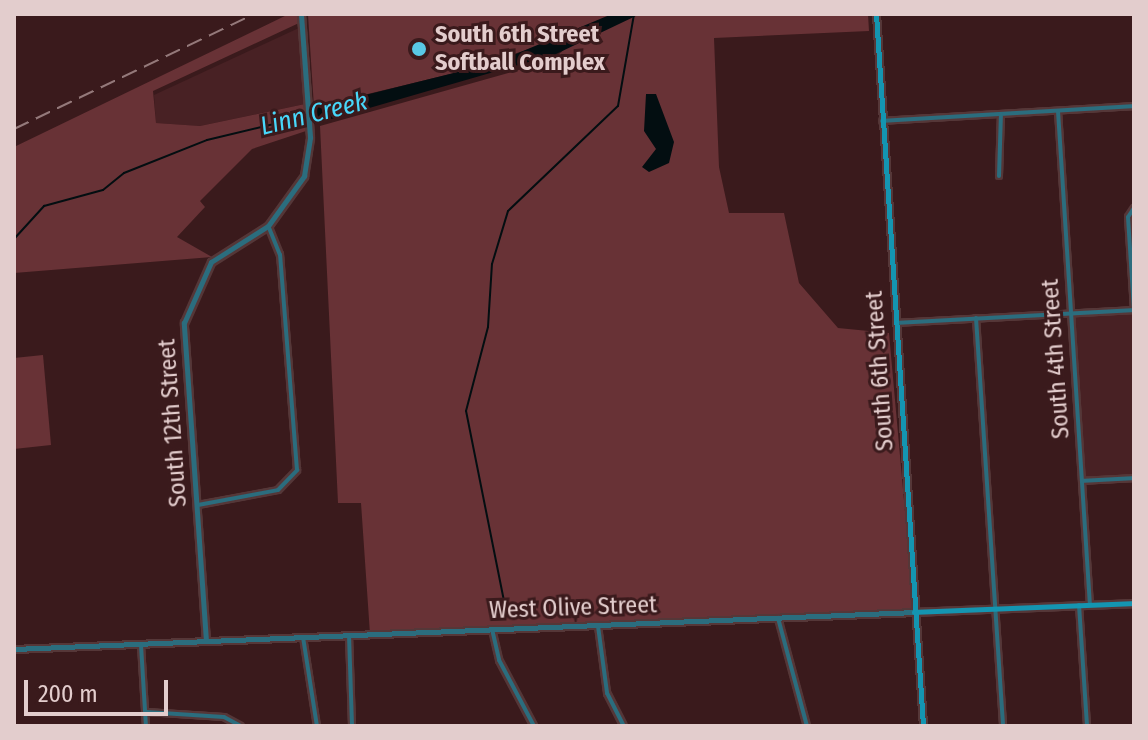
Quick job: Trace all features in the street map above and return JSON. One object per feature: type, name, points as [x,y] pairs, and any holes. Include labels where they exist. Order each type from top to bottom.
[{"type":"main road","name":"South 6th Street","points":[[876,14],[923,726]]},
{"type":"main road","name":"West Olive Street","points":[[914,612],[1134,603]]},
{"type":"street","name":"South 12th Street","points":[[206,641],[186,313],[211,262],[268,226],[300,187],[310,132],[301,14]]},
{"type":"street","points":[[882,121],[1134,106]]},
{"type":"street","name":"South 4th Street","points":[[1058,111],[1090,605]]},
{"type":"street","points":[[999,176],[1001,114]]},
{"type":"street","points":[[895,323],[1134,310],[1128,217],[1134,208]]},
{"type":"street","points":[[198,505],[278,490],[297,470],[280,255],[268,226]]},
{"type":"street","points":[[976,318],[1003,726]]},
{"type":"street","points":[[1082,481],[1134,478]]},
{"type":"street","points":[[1079,605],[1087,726]]},
{"type":"street","name":"West Olive Street","points":[[14,649],[914,612]]},
{"type":"street","points":[[778,618],[807,726]]},
{"type":"street","points":[[598,625],[607,693],[624,726]]},
{"type":"street","points":[[492,629],[499,660],[534,726]]},
{"type":"street","points":[[349,635],[352,726]]},
{"type":"street","points":[[303,637],[317,726]]},
{"type":"street","points":[[141,644],[146,726]]},
{"type":"street","points":[[146,712],[224,717],[241,726]]},
{"type":"shaded area","points":[[289,14],[298,14],[299,23],[153,91],[156,123],[200,126],[305,104],[306,131],[252,149],[200,201],[205,207],[177,237],[212,257],[14,273],[14,147]]},
{"type":"shaded area","points":[[868,14],[869,31],[714,38],[719,167],[729,213],[784,213],[799,283],[838,328],[889,333],[914,612],[370,634],[361,503],[338,503],[320,126],[551,61],[588,29],[467,70],[314,107],[308,15]]},
{"type":"shaded area","points":[[301,27],[305,104],[200,126],[156,123],[154,95]]},
{"type":"shaded area","points":[[1134,310],[1134,478],[1082,481],[1071,313]]},
{"type":"shaded area","points":[[43,355],[51,445],[14,449],[14,358]]},
{"type":"water","points":[[612,14],[640,14],[556,54],[314,124],[313,108],[494,63]]},
{"type":"water","points":[[646,94],[656,94],[674,142],[669,163],[649,172],[642,167],[656,149],[644,131]]},
{"type":"waterway","points":[[507,616],[466,411],[488,327],[492,264],[508,211],[618,106],[634,14]]},
{"type":"waterway","name":"Linn Creek","points":[[14,239],[44,206],[103,190],[124,173],[207,140],[316,114]]},
{"type":"railway","points":[[14,129],[254,14]]},
{"type":"place","name":"South 6th Street Softball Complex","points":[[419,49]]}]
